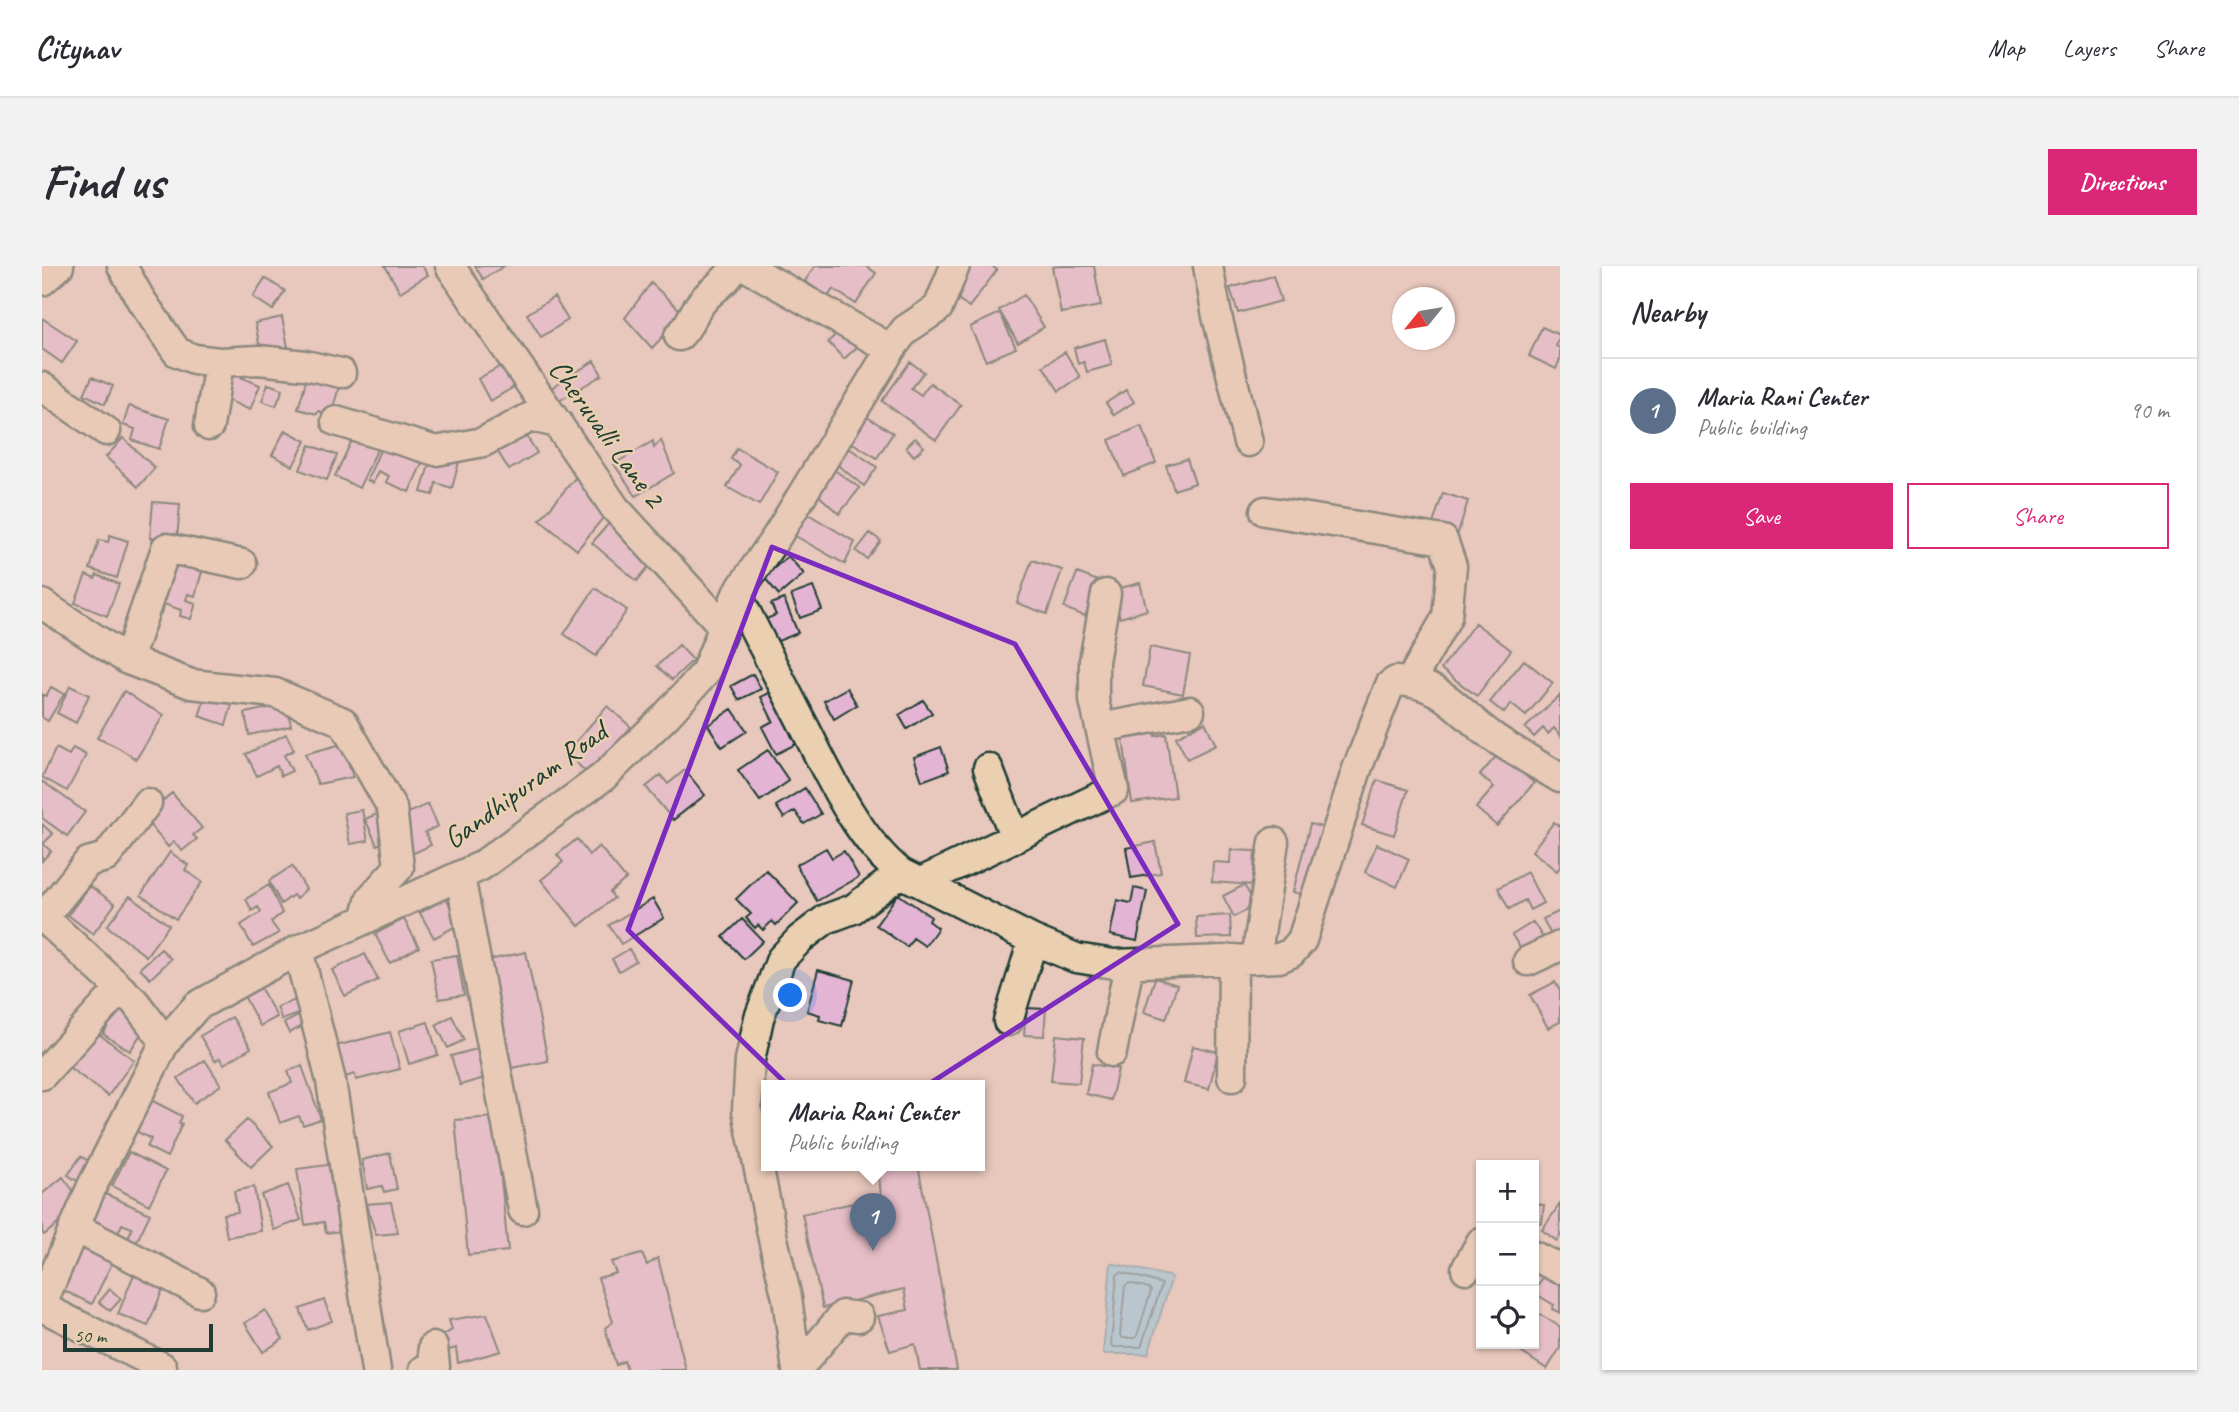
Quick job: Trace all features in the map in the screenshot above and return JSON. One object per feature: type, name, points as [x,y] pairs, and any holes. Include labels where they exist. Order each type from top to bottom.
[{"type":"street","points":[[42,281],[59,266]]},
{"type":"street","points":[[122,266],[141,300],[177,352],[194,359],[219,362],[259,360],[305,365],[341,373]]},
{"type":"street","name":"Cheruvalli Lane 2","points":[[450,266],[615,508],[724,627]]},
{"type":"street","points":[[680,336],[701,303],[728,279],[735,266]]},
{"type":"street","points":[[745,266],[891,349]]},
{"type":"street","name":"Gandhipuram Road","points":[[42,1306],[92,1186],[165,1042],[197,1006],[298,950],[481,866],[603,777],[666,716],[705,673],[737,594],[792,514],[891,349],[905,330],[938,308],[955,266]]},
{"type":"street","points":[[1208,266],[1217,316],[1248,443]]},
{"type":"street","points":[[209,426],[219,362]]},
{"type":"street","points":[[42,387],[106,431]]},
{"type":"street","points":[[336,421],[436,451],[483,442],[531,417],[558,423]]},
{"type":"street","points":[[1265,512],[1443,541],[1452,566],[1447,617],[1410,682]]},
{"type":"street","points":[[128,660],[166,548],[242,564]]},
{"type":"street","points":[[737,594],[830,776],[863,829],[889,864],[911,878],[1033,940],[1076,958],[1129,964],[1245,959],[1291,953],[1302,940],[1357,769],[1390,685],[1398,680],[1426,685],[1442,694],[1495,738],[1539,768],[1560,778]]},
{"type":"street","points":[[761,1160],[747,1111],[750,1060],[759,1018],[781,959],[800,939],[826,919],[911,878],[1015,838],[1114,790],[1094,700],[1094,662],[1106,594]]},
{"type":"street","points":[[42,604],[128,660],[191,684],[275,693],[343,722],[392,808],[394,820],[399,867],[371,898],[365,919]]},
{"type":"street","points":[[1100,728],[1189,711]]},
{"type":"street","points":[[988,768],[1015,838]]},
{"type":"street","points":[[146,803],[106,858],[88,862],[43,916],[135,1002],[165,1042]]},
{"type":"street","points":[[1231,1077],[1245,959],[1273,842]]},
{"type":"street","points":[[460,876],[523,1210]]},
{"type":"street","points":[[1008,1021],[1033,940]]},
{"type":"street","points":[[1528,961],[1560,946]]},
{"type":"street","points":[[298,950],[331,1081],[376,1370]]},
{"type":"street","points":[[1112,1052],[1129,964]]},
{"type":"street","points":[[42,1075],[120,989]]},
{"type":"street","points":[[763,1171],[773,1239],[787,1298],[797,1370]]},
{"type":"street","points":[[74,1227],[200,1292]]},
{"type":"street","points":[[1466,1269],[1476,1251]]},
{"type":"street","points":[[1539,1258],[1560,1269]]},
{"type":"street","points":[[42,1306],[162,1367]]},
{"type":"street","points":[[797,1370],[844,1315],[859,1317]]},
{"type":"highlighted area","points":[[772,547],[1015,644],[1178,924],[843,1139],[628,930]]},
{"type":"water","points":[[1111,1263],[1172,1277],[1148,1354],[1103,1354]]},
{"type":"building","points":[[385,266],[422,266],[428,275],[400,292]]},
{"type":"building","points":[[475,266],[504,266],[483,279]]},
{"type":"building","points":[[815,266],[866,266],[876,273],[856,304],[833,289],[828,297],[805,281]]},
{"type":"building","points":[[970,266],[992,266],[997,270],[969,307],[950,293]]},
{"type":"building","points":[[1094,266],[1101,306],[1061,313],[1052,267]]},
{"type":"building","points":[[1273,276],[1281,301],[1238,313],[1230,288]]},
{"type":"building","points":[[265,278],[285,291],[273,310],[253,297]]},
{"type":"building","points":[[651,283],[684,314],[652,348],[625,318]]},
{"type":"building","points":[[1024,295],[1044,327],[1018,343],[999,310]]},
{"type":"building","points":[[554,297],[568,320],[541,337],[527,314]]},
{"type":"building","points":[[1000,313],[1016,348],[986,361],[970,327]]},
{"type":"building","points":[[282,317],[288,347],[261,353],[255,323]]},
{"type":"building","points":[[42,318],[77,341],[62,363],[42,349]]},
{"type":"building","points":[[1542,327],[1560,335],[1556,346],[1560,348],[1560,359],[1556,369],[1529,356]]},
{"type":"building","points":[[839,331],[856,348],[844,359],[828,342]]},
{"type":"building","points":[[1105,339],[1112,365],[1087,372],[1084,362],[1078,364],[1074,348]]},
{"type":"building","points":[[1065,352],[1080,377],[1059,391],[1043,366]]},
{"type":"building","points":[[594,361],[602,375],[559,401],[551,388]]},
{"type":"building","points":[[910,362],[924,372],[911,388],[921,395],[930,383],[961,405],[936,440],[882,401]]},
{"type":"building","points":[[501,366],[514,387],[490,401],[478,379]]},
{"type":"building","points":[[309,370],[341,380],[331,415],[298,409]]},
{"type":"building","points":[[228,372],[260,385],[250,410],[218,396]]},
{"type":"building","points":[[92,377],[113,386],[105,404],[84,394]]},
{"type":"building","points":[[268,384],[283,389],[276,406],[262,401]]},
{"type":"building","points":[[1126,390],[1134,402],[1114,415],[1106,403]]},
{"type":"building","points":[[129,406],[169,419],[159,449],[132,440],[135,429],[123,425]]},
{"type":"building","points":[[867,417],[893,433],[877,458],[851,442]]},
{"type":"building","points":[[1141,426],[1156,463],[1124,476],[1109,440]]},
{"type":"building","points":[[285,430],[306,441],[293,466],[272,455]]},
{"type":"building","points":[[526,435],[537,453],[509,470],[498,452]]},
{"type":"building","points":[[123,438],[155,468],[138,487],[106,457]]},
{"type":"building","points":[[353,438],[377,450],[359,488],[335,476]]},
{"type":"building","points":[[915,438],[924,447],[914,456],[906,447]]},
{"type":"building","points":[[661,440],[674,473],[636,496],[614,464],[653,441],[654,448]]},
{"type":"building","points":[[384,441],[424,459],[409,492],[386,482],[389,476],[378,471],[373,483],[367,480]]},
{"type":"building","points":[[310,445],[337,455],[327,480],[300,470]]},
{"type":"building","points":[[846,446],[877,467],[864,486],[834,462]]},
{"type":"building","points":[[737,448],[778,472],[759,505],[727,487],[740,465],[731,459]]},
{"type":"building","points":[[439,456],[459,462],[452,488],[436,483],[433,495],[421,492],[429,465],[436,467]]},
{"type":"building","points":[[1187,459],[1195,483],[1174,490],[1166,465]]},
{"type":"building","points":[[830,467],[860,488],[839,514],[813,490]]},
{"type":"building","points":[[575,478],[611,508],[577,550],[540,520]]},
{"type":"building","points":[[1443,493],[1468,501],[1457,536],[1432,527]]},
{"type":"building","points":[[153,502],[180,504],[177,541],[150,538]]},
{"type":"building","points":[[803,511],[855,542],[845,564],[790,533]]},
{"type":"building","points":[[610,522],[655,559],[637,581],[592,543]]},
{"type":"building","points":[[870,533],[881,541],[867,559],[856,551]]},
{"type":"building","points":[[110,535],[128,541],[117,578],[90,569],[99,540],[108,542]]},
{"type":"building","points":[[172,555],[204,565],[195,596],[188,594],[186,600],[196,603],[191,619],[180,616],[181,610],[164,604],[161,614],[154,612]]},
{"type":"building","points":[[788,556],[804,574],[779,595],[764,577]]},
{"type":"building","points":[[1032,560],[1062,570],[1047,614],[1017,603]]},
{"type":"building","points":[[1077,573],[1098,581],[1085,616],[1064,608]]},
{"type":"building","points":[[86,575],[95,579],[97,575],[119,584],[107,616],[75,603]]},
{"type":"building","points":[[1140,583],[1147,610],[1120,618],[1112,590]]},
{"type":"building","points":[[813,587],[822,610],[800,618],[791,595]]},
{"type":"building","points":[[595,588],[627,610],[596,656],[564,634]]},
{"type":"building","points":[[784,599],[798,633],[768,645],[759,622],[776,615],[771,604]]},
{"type":"building","points":[[1475,623],[1511,650],[1477,696],[1441,669]]},
{"type":"building","points":[[679,645],[693,660],[672,680],[657,666]]},
{"type":"building","points":[[1150,647],[1190,655],[1183,694],[1143,686]]},
{"type":"building","points":[[1524,660],[1553,683],[1526,716],[1511,704],[1504,713],[1490,702]]},
{"type":"building","points":[[753,674],[761,689],[739,700],[731,686]]},
{"type":"building","points":[[70,686],[89,695],[76,723],[57,713]]},
{"type":"building","points":[[51,687],[64,694],[48,721],[42,717],[42,694],[46,696]]},
{"type":"building","points":[[781,687],[802,729],[791,735],[796,744],[776,754],[762,727],[773,721],[761,697]]},
{"type":"building","points":[[847,688],[857,705],[834,719],[824,701]]},
{"type":"building","points":[[208,690],[234,698],[226,725],[199,716]]},
{"type":"building","points":[[124,691],[164,715],[136,759],[97,738]]},
{"type":"building","points":[[1560,695],[1560,735],[1554,728],[1548,734],[1543,728],[1534,737],[1525,728]]},
{"type":"building","points":[[923,700],[932,713],[907,729],[899,715]]},
{"type":"building","points":[[287,704],[291,726],[249,735],[245,713]]},
{"type":"building","points":[[607,706],[631,727],[595,768],[592,765],[586,772],[566,753]]},
{"type":"building","points":[[732,709],[747,731],[722,747],[708,725]]},
{"type":"building","points":[[1205,722],[1216,745],[1187,759],[1176,737]]},
{"type":"building","points":[[1154,729],[1155,736],[1166,734],[1175,797],[1132,803],[1123,739],[1144,736],[1143,730]]},
{"type":"building","points":[[286,734],[294,750],[284,755],[292,771],[281,776],[277,766],[257,776],[246,754]]},
{"type":"building","points":[[342,744],[353,777],[318,784],[305,754]]},
{"type":"building","points":[[941,747],[949,771],[922,781],[914,757]]},
{"type":"building","points":[[56,748],[69,755],[73,748],[86,755],[67,791],[42,777]]},
{"type":"building","points":[[768,750],[789,781],[760,801],[738,770]]},
{"type":"building","points":[[1499,753],[1534,783],[1497,826],[1476,808],[1494,787],[1480,775]]},
{"type":"building","points":[[685,770],[705,795],[673,820],[646,787],[661,775],[668,784]]},
{"type":"building","points":[[1377,780],[1408,790],[1394,835],[1362,825]]},
{"type":"building","points":[[42,781],[85,812],[67,836],[42,818]]},
{"type":"building","points":[[805,788],[821,814],[804,824],[795,811],[784,818],[776,806]]},
{"type":"building","points":[[172,793],[202,828],[193,835],[197,839],[182,851],[174,842],[168,847],[143,817]]},
{"type":"building","points":[[428,804],[438,826],[425,832],[431,845],[412,854],[396,818]]},
{"type":"building","points":[[362,810],[368,841],[350,844],[344,813]]},
{"type":"building","points":[[384,811],[395,838],[377,845],[365,819]]},
{"type":"building","points":[[1554,822],[1560,827],[1560,867],[1557,871],[1532,851]]},
{"type":"building","points":[[42,824],[53,834],[43,844],[51,851],[42,861]]},
{"type":"building","points":[[1310,824],[1329,829],[1313,897],[1293,892]]},
{"type":"building","points":[[577,839],[589,855],[599,846],[626,879],[610,892],[614,898],[579,926],[541,880],[563,862],[557,855]]},
{"type":"building","points":[[1155,842],[1161,873],[1131,878],[1126,848]]},
{"type":"building","points":[[1377,844],[1409,859],[1397,887],[1365,872]]},
{"type":"building","points":[[826,848],[832,858],[844,851],[859,877],[817,901],[796,865]]},
{"type":"building","points":[[1231,850],[1255,851],[1253,885],[1212,882],[1213,862],[1230,863]]},
{"type":"building","points":[[170,852],[188,865],[185,870],[202,882],[176,919],[141,895]]},
{"type":"building","points":[[292,866],[306,889],[296,899],[293,895],[281,904],[269,881]]},
{"type":"building","points":[[766,870],[798,903],[776,925],[772,921],[763,930],[758,925],[755,928],[746,918],[751,914],[736,899]]},
{"type":"building","points":[[1527,872],[1543,903],[1530,910],[1525,900],[1509,909],[1498,888]]},
{"type":"building","points":[[269,885],[282,913],[271,922],[279,933],[253,947],[241,925],[261,912],[258,907],[252,911],[246,899]]},
{"type":"building","points":[[1244,885],[1256,905],[1234,917],[1223,896]]},
{"type":"building","points":[[90,886],[115,904],[93,934],[68,915]]},
{"type":"building","points":[[1134,888],[1147,891],[1137,941],[1110,935],[1117,900],[1131,903]]},
{"type":"building","points":[[898,894],[931,917],[929,921],[938,928],[925,946],[913,938],[907,947],[876,925]]},
{"type":"building","points":[[130,896],[169,925],[146,956],[107,926]]},
{"type":"building","points":[[446,898],[460,924],[434,938],[420,913]]},
{"type":"building","points":[[653,899],[664,918],[621,944],[609,925]]},
{"type":"building","points":[[1560,911],[1560,940],[1555,943],[1543,919]]},
{"type":"building","points":[[1230,915],[1231,937],[1197,938],[1196,917]]},
{"type":"building","points":[[404,919],[419,947],[390,963],[375,934]]},
{"type":"building","points":[[742,919],[763,941],[744,959],[723,937]]},
{"type":"building","points":[[1533,922],[1545,941],[1524,954],[1512,935]]},
{"type":"building","points":[[161,949],[171,959],[150,979],[140,968]]},
{"type":"building","points":[[629,949],[636,961],[619,971],[612,959]]},
{"type":"building","points":[[526,952],[548,1061],[511,1068],[489,960]]},
{"type":"building","points":[[365,954],[378,980],[345,996],[332,970]]},
{"type":"building","points":[[457,955],[464,995],[439,999],[431,959]]},
{"type":"building","points":[[818,970],[854,980],[842,1026],[819,1020],[820,1015],[807,1011]]},
{"type":"building","points":[[1155,978],[1177,985],[1166,1019],[1144,1012]]},
{"type":"building","points":[[1555,982],[1560,991],[1560,1022],[1548,1028],[1530,995]]},
{"type":"building","points":[[260,987],[277,1017],[260,1026],[244,996]]},
{"type":"building","points":[[298,999],[303,1012],[282,1020],[277,1007]]},
{"type":"building","points":[[122,1004],[149,1021],[130,1051],[103,1034]]},
{"type":"building","points":[[1026,1008],[1046,1009],[1044,1036],[1024,1035]]},
{"type":"building","points":[[306,1012],[311,1022],[289,1033],[284,1023]]},
{"type":"building","points":[[452,1016],[464,1040],[448,1048],[436,1025]]},
{"type":"building","points":[[232,1017],[251,1048],[224,1064],[220,1058],[215,1061],[200,1036]]},
{"type":"building","points":[[428,1022],[438,1055],[409,1064],[399,1031]]},
{"type":"building","points":[[96,1032],[134,1060],[108,1096],[70,1068]]},
{"type":"building","points":[[390,1032],[400,1069],[356,1080],[355,1074],[345,1077],[336,1046]]},
{"type":"building","points":[[1056,1035],[1084,1038],[1079,1083],[1051,1081]]},
{"type":"building","points":[[1193,1046],[1218,1052],[1209,1089],[1184,1083]]},
{"type":"building","points":[[480,1048],[488,1077],[460,1085],[451,1056]]},
{"type":"building","points":[[205,1060],[221,1085],[194,1103],[178,1078]]},
{"type":"building","points":[[1092,1064],[1118,1069],[1111,1100],[1086,1094]]},
{"type":"building","points":[[302,1066],[321,1119],[303,1125],[299,1116],[280,1123],[269,1092],[292,1083],[288,1071]]},
{"type":"building","points":[[151,1100],[182,1116],[179,1123],[182,1124],[167,1157],[147,1147],[151,1139],[136,1131]]},
{"type":"building","points":[[495,1117],[508,1251],[468,1255],[455,1120]]},
{"type":"building","points":[[247,1120],[273,1146],[251,1167],[225,1140]]},
{"type":"building","points":[[129,1152],[166,1171],[149,1205],[112,1186]]},
{"type":"building","points":[[390,1153],[397,1189],[384,1192],[382,1186],[367,1189],[362,1160]]},
{"type":"building","points":[[81,1156],[96,1166],[83,1185],[68,1175]]},
{"type":"building","points":[[334,1164],[343,1231],[326,1233],[324,1222],[305,1225],[297,1169]]},
{"type":"building","points":[[879,1171],[919,1171],[957,1370],[920,1370],[915,1344],[890,1351],[878,1316],[908,1310],[904,1289],[823,1308],[802,1214],[881,1197]]},
{"type":"building","points":[[63,1177],[83,1204],[44,1235],[42,1194]]},
{"type":"building","points":[[288,1185],[301,1220],[274,1230],[261,1195]]},
{"type":"building","points":[[254,1187],[261,1231],[227,1237],[223,1214],[238,1212],[234,1191]]},
{"type":"building","points":[[99,1191],[150,1214],[136,1243],[128,1239],[132,1228],[122,1224],[116,1238],[84,1223]]},
{"type":"building","points":[[391,1202],[398,1233],[376,1235],[366,1204]]},
{"type":"building","points":[[1539,1204],[1544,1205],[1542,1223],[1539,1223]]},
{"type":"building","points":[[1560,1204],[1560,1236],[1557,1241],[1542,1230]]},
{"type":"building","points":[[81,1243],[115,1257],[92,1304],[58,1288]]},
{"type":"building","points":[[642,1254],[647,1265],[658,1258],[686,1370],[627,1370],[624,1361],[616,1365],[605,1328],[613,1322],[598,1278],[616,1273],[611,1262]]},
{"type":"building","points":[[1545,1273],[1560,1282],[1560,1313],[1552,1309],[1554,1305],[1539,1296],[1539,1284]]},
{"type":"building","points":[[134,1274],[164,1286],[148,1326],[118,1314]]},
{"type":"building","points":[[110,1289],[121,1299],[110,1311],[99,1302]]},
{"type":"building","points":[[324,1300],[332,1321],[308,1330],[300,1309]]},
{"type":"building","points":[[265,1310],[283,1339],[263,1352],[245,1323]]},
{"type":"building","points":[[487,1314],[501,1351],[458,1363],[456,1348],[443,1352],[440,1337],[452,1330],[449,1320]]},
{"type":"building","points":[[1539,1314],[1560,1327],[1560,1348],[1547,1369],[1516,1349],[1539,1349]]},
{"type":"place","name":"Maria Rani Center","points":[[873,1251]]}]
